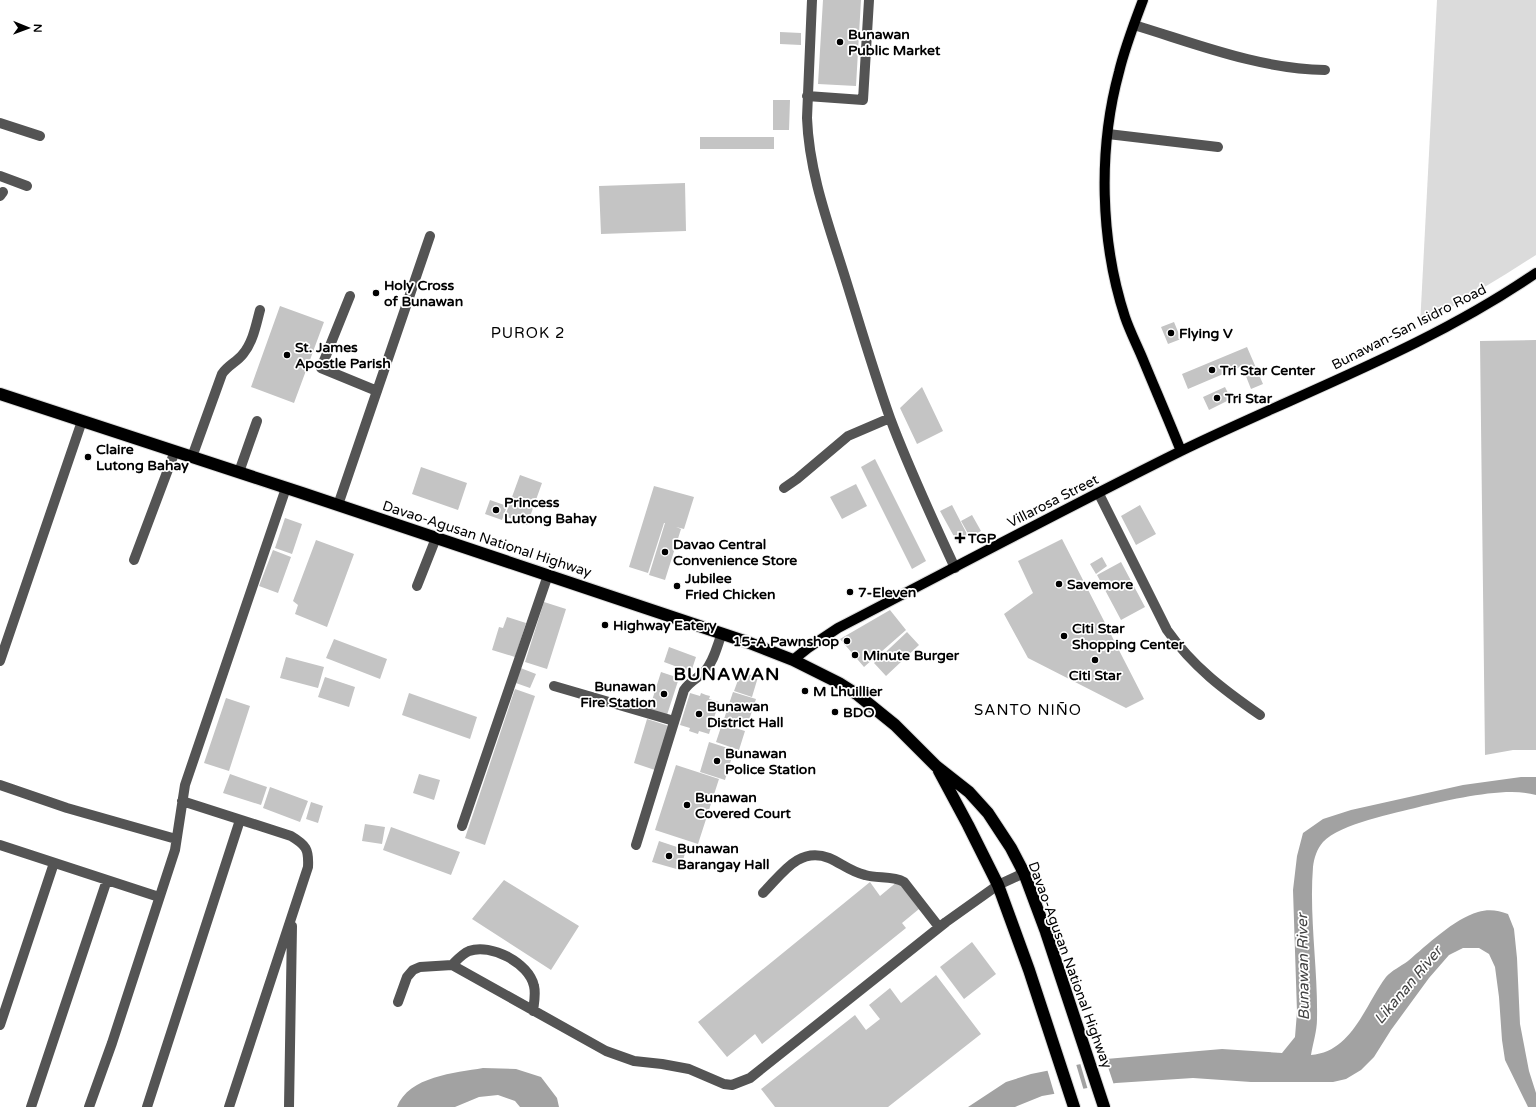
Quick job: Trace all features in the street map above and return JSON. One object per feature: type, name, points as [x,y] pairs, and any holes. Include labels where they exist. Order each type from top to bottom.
[{"type":"highway","name":"Davao-Agusan National Highway","points":[[0,394],[722,633],[793,660],[839,683],[875,708],[914,742],[936,766],[970,792],[988,813],[1011,848],[1024,873],[1046,932],[1103,1105]]},
{"type":"highway","name":"Davao-Agusan National Highway","points":[[936,766],[998,885],[1046,1020],[1074,1107]]},
{"type":"main road","points":[[1143,0],[1118,73],[1108,134],[1105,164],[1105,201],[1109,244],[1117,287],[1126,318],[1181,451]]},
{"type":"main road","name":"Bunawan-San Isidro Road","points":[[1181,451],[1434,333],[1510,291],[1536,273]]},
{"type":"main road","name":"Villarosa Street","points":[[793,660],[838,628],[1181,451]]},
{"type":"street","points":[[812,0],[807,96],[808,135],[814,177],[890,418],[910,469],[955,568]]},
{"type":"street","points":[[807,96],[863,100],[869,0]]},
{"type":"street","points":[[1134,25],[1261,64],[1302,70],[1325,70]]},
{"type":"street","points":[[0,123],[40,136]]},
{"type":"street","points":[[1108,134],[1218,147]]},
{"type":"street","points":[[0,176],[27,186]]},
{"type":"street","points":[[338,505],[430,236]]},
{"type":"street","points":[[350,296],[321,368],[377,391]]},
{"type":"street","points":[[192,457],[222,374],[227,367],[247,349],[252,339],[260,310]]},
{"type":"street","points":[[784,488],[797,480],[848,436],[890,418]]},
{"type":"street","points":[[0,661],[82,421]]},
{"type":"street","points":[[239,472],[257,421]]},
{"type":"street","points":[[134,560],[175,451]]},
{"type":"street","points":[[89,1107],[112,1043],[173,857],[185,785],[286,488]]},
{"type":"street","points":[[1099,494],[1167,630],[1178,647],[1220,687],[1260,715]]},
{"type":"street","points":[[417,586],[436,538]]},
{"type":"street","points":[[462,826],[548,575]]},
{"type":"street","points":[[636,845],[684,690],[688,684],[704,672],[709,666],[722,633]]},
{"type":"street","points":[[554,686],[674,721]]},
{"type":"street","points":[[0,785],[67,808],[176,839]]},
{"type":"street","points":[[182,801],[291,836],[307,848],[309,856],[308,867],[228,1107]]},
{"type":"street","points":[[147,1107],[240,820]]},
{"type":"street","points":[[1,849],[54,863],[159,897]]},
{"type":"street","points":[[763,893],[802,856],[820,855],[865,876],[898,879],[904,882],[939,927]]},
{"type":"street","points":[[0,1025],[54,863]]},
{"type":"street","points":[[398,1002],[407,977],[413,970],[420,967],[452,965],[606,1051],[634,1061],[689,1069],[724,1084],[732,1085],[750,1078],[939,927],[998,885],[1024,873]]},
{"type":"street","points":[[30,1107],[107,880]]},
{"type":"street","points":[[289,1107],[292,916]]},
{"type":"street","points":[[452,965],[461,956],[469,951],[491,951],[508,957],[521,965],[530,974],[534,986],[535,997],[533,1011]]},
{"type":"shaded area","points":[[1437,0],[1536,0],[1536,255],[1420,326]]},
{"type":"water","points":[[1521,777],[1536,777],[1536,795],[1509,792],[1494,793],[1419,807],[1368,820],[1342,830],[1323,842],[1317,851],[1313,867],[1312,905],[1317,1019],[1311,1055],[1325,1052],[1337,1045],[1347,1036],[1364,1013],[1378,988],[1386,977],[1393,971],[1408,961],[1450,926],[1469,915],[1482,911],[1493,910],[1508,914],[1514,929],[1520,1024],[1529,1071],[1536,1093],[1536,1107],[1528,1107],[1505,1060],[1495,967],[1489,954],[1479,948],[1463,948],[1449,955],[1429,978],[1391,1030],[1374,1057],[1361,1070],[1346,1079],[1333,1082],[1251,1082],[1193,1078],[1116,1083],[1042,1096],[1015,1107],[968,1107],[1006,1082],[1031,1074],[1106,1059],[1222,1049],[1282,1053],[1295,1037],[1297,1012],[1293,890],[1297,856],[1303,833],[1323,819],[1351,810],[1463,785]]},
{"type":"water","points":[[483,1068],[516,1069],[541,1077],[557,1098],[559,1107],[520,1107],[515,1101],[498,1095],[479,1097],[455,1107],[397,1107],[403,1097],[422,1082],[447,1074]]},
{"type":"pier","points":[[1105,1058],[1114,1085],[1088,1090],[1080,1063]]},
{"type":"pier","points":[[1076,1064],[1084,1091],[1055,1096],[1047,1069]]},
{"type":"building","name":"Bunawan Public Market","points":[[823,0],[861,0],[856,86],[818,84]]},
{"type":"building","points":[[780,32],[801,33],[801,45],[780,44]]},
{"type":"building","points":[[773,100],[790,100],[789,130],[773,130]]},
{"type":"building","points":[[700,137],[774,137],[774,149],[700,149]]},
{"type":"building","points":[[685,183],[686,231],[601,234],[599,186]]},
{"type":"building","name":"St. James Apostle Parish","points":[[280,306],[324,322],[294,403],[251,387]]},
{"type":"building","name":"Flying V","points":[[1174,322],[1181,339],[1168,344],[1161,327]]},
{"type":"building","points":[[1536,340],[1536,750],[1513,750],[1485,755],[1480,341]]},
{"type":"building","name":"Tri Star Center","points":[[1247,347],[1263,384],[1251,389],[1242,366],[1188,389],[1182,374]]},
{"type":"building","points":[[922,387],[943,431],[917,444],[900,408]]},
{"type":"building","name":"Tri Star","points":[[1225,387],[1231,399],[1209,410],[1203,397]]},
{"type":"building","points":[[875,459],[926,561],[912,569],[861,467]]},
{"type":"building","points":[[421,467],[467,483],[458,510],[412,494]]},
{"type":"building","points":[[520,475],[542,483],[527,525],[505,516]]},
{"type":"building","points":[[856,484],[867,506],[842,519],[830,497]]},
{"type":"building","points":[[654,486],[694,497],[684,529],[676,527],[681,529],[665,580],[649,575],[665,523],[648,573],[629,567]]},
{"type":"building","points":[[490,500],[507,506],[502,520],[485,514]]},
{"type":"building","points":[[952,505],[968,536],[957,542],[940,511]]},
{"type":"building","points":[[1140,505],[1156,534],[1136,545],[1121,516]]},
{"type":"building","points":[[972,515],[981,531],[970,537],[961,521]]},
{"type":"building","points":[[285,518],[302,524],[292,554],[275,548]]},
{"type":"building","name":"Citi Star Shopping Center","points":[[1062,539],[1144,699],[1126,708],[1028,658],[1004,614],[1033,593],[1018,561]]},
{"type":"building","points":[[316,540],[354,554],[327,627],[295,614],[298,605],[293,601]]},
{"type":"building","points":[[273,550],[291,557],[278,593],[259,586]]},
{"type":"building","points":[[1102,557],[1107,566],[1096,574],[1090,564]]},
{"type":"building","points":[[1121,562],[1145,607],[1121,620],[1097,575]]},
{"type":"building","points":[[544,602],[566,609],[547,669],[525,662]]},
{"type":"building","points":[[890,610],[906,630],[864,667],[840,639]]},
{"type":"building","points":[[507,617],[526,623],[515,657],[492,650],[499,627],[503,628]]},
{"type":"building","points":[[907,632],[919,645],[886,676],[874,663]]},
{"type":"building","points":[[334,639],[387,659],[380,679],[326,658]]},
{"type":"building","points":[[669,647],[696,657],[691,672],[664,662]]},
{"type":"building","points":[[286,657],[324,667],[318,688],[280,678]]},
{"type":"building","points":[[518,667],[536,674],[530,688],[513,682]]},
{"type":"building","name":"Bunawan Fire Station","points":[[661,672],[679,678],[667,715],[649,710]]},
{"type":"building","points":[[741,672],[758,677],[752,697],[734,691]]},
{"type":"building","points":[[325,677],[355,687],[349,707],[318,697]]},
{"type":"building","points":[[515,689],[535,696],[485,845],[465,838]]},
{"type":"building","points":[[733,692],[756,699],[746,729],[723,722]]},
{"type":"building","points":[[409,693],[477,717],[470,739],[402,715]]},
{"type":"building","name":"Bunawan District Hall","points":[[690,693],[700,696],[701,693],[710,696],[709,699],[719,702],[709,734],[699,731],[698,734],[689,731],[690,728],[680,725]]},
{"type":"building","points":[[226,698],[250,706],[229,771],[204,763]]},
{"type":"building","points":[[647,719],[669,726],[655,770],[634,763]]},
{"type":"building","points":[[722,724],[745,731],[739,750],[716,742]]},
{"type":"building","name":"Bunawan Police Station","points":[[709,742],[734,750],[725,780],[700,772]]},
{"type":"building","name":"Bunawan Covered Court","points":[[676,765],[719,779],[698,844],[655,830]]},
{"type":"building","points":[[230,774],[267,787],[261,805],[223,793]]},
{"type":"building","points":[[419,774],[440,780],[434,800],[413,793]]},
{"type":"building","points":[[270,787],[308,801],[300,822],[263,808]]},
{"type":"building","points":[[311,802],[323,806],[318,823],[306,819]]},
{"type":"building","points":[[365,824],[385,827],[382,844],[362,841]]},
{"type":"building","points":[[391,827],[460,852],[451,875],[383,850]]},
{"type":"building","name":"Bunawan Barangay Hall","points":[[659,841],[686,850],[680,870],[652,862]]},
{"type":"building","points":[[504,880],[579,926],[551,970],[472,919]]},
{"type":"building","points":[[898,881],[919,909],[902,923],[906,928],[762,1044],[755,1034],[727,1057],[698,1022],[870,882],[880,896]]},
{"type":"building","points":[[972,942],[996,974],[964,999],[940,967]]},
{"type":"building","points":[[936,975],[981,1034],[888,1107],[775,1107],[761,1089],[855,1015],[866,1030],[880,1019],[869,1005],[890,988],[901,1003]]},
{"type":"place","name":"Bunawan Public Market","points":[[840,42]]},
{"type":"place","name":"Holy Cross of Bunawan","points":[[376,293]]},
{"type":"place","name":"Flying V","points":[[1171,333]]},
{"type":"place","name":"St. James Apostle Parish","points":[[287,355]]},
{"type":"place","name":"Tri Star Center","points":[[1212,370]]},
{"type":"place","name":"Tri Star","points":[[1217,398]]},
{"type":"place","name":"Claire Lutong Bahay","points":[[88,457]]},
{"type":"place","name":"Princess Lutong Bahay","points":[[496,510]]},
{"type":"place","name":"TGP","points":[[960,538]]},
{"type":"place","name":"Davao Central Convenience Store","points":[[665,552]]},
{"type":"place","name":"Savemore","points":[[1059,584]]},
{"type":"place","name":"Jubilee Fried Chicken","points":[[677,586]]},
{"type":"place","name":"7-Eleven","points":[[850,592]]},
{"type":"place","name":"Highway Eatery","points":[[605,625]]},
{"type":"place","name":"Citi Star Shopping Center","points":[[1064,636]]},
{"type":"place","name":"15-A Pawnshop","points":[[847,641]]},
{"type":"place","name":"Minute Burger","points":[[855,655]]},
{"type":"place","name":"Citi Star","points":[[1095,660]]},
{"type":"place","name":"M Lhuillier","points":[[805,691]]},
{"type":"place","name":"Bunawan Fire Station","points":[[664,694]]},
{"type":"place","name":"BDO","points":[[835,712]]},
{"type":"place","name":"Bunawan District Hall","points":[[699,714]]},
{"type":"place","name":"Bunawan Police Station","points":[[717,761]]},
{"type":"place","name":"Bunawan Covered Court","points":[[687,805]]},
{"type":"place","name":"Bunawan Barangay Hall","points":[[669,856]]},
{"type":"district","name":"PUROK 2","points":[[528,333]]},
{"type":"district","name":"BUNAWAN","points":[[727,674]]},
{"type":"district","name":"SANTO NIÑO","points":[[1028,710]]},
{"type":"water label","name":"Bunawan River","points":[[1303,967]]},
{"type":"water label","name":"Likanan River","points":[[1408,985]]}]
